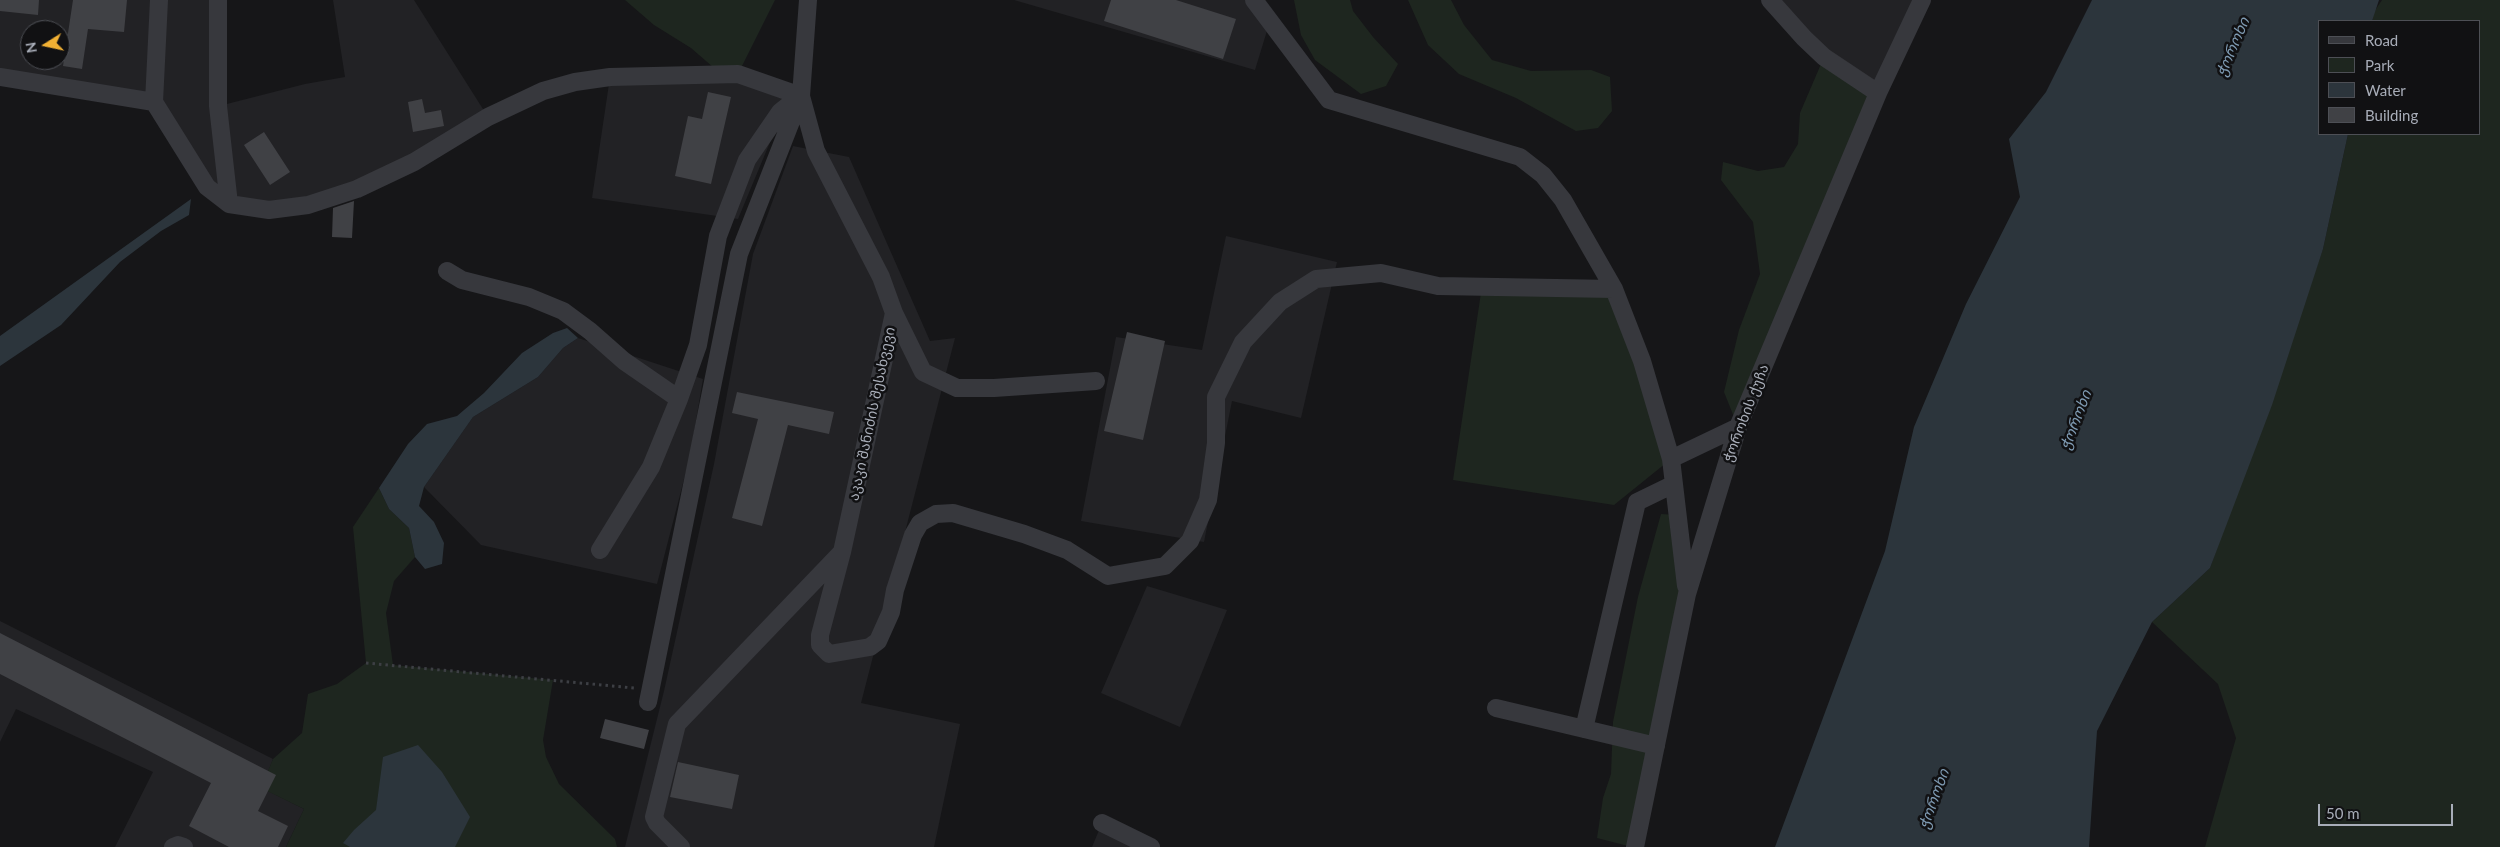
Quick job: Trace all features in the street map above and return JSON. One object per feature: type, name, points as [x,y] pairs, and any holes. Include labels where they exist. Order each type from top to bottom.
[{"type":"street","points":[[159,0],[154,102],[207,187],[229,204],[270,210],[308,206],[357,189],[414,162],[488,117],[543,91],[575,82],[610,77],[738,74],[801,96]]},
{"type":"street","points":[[218,0],[218,106],[229,204]]},
{"type":"street","name":"აკაკი შანიძის შესახვევი","points":[[808,0],[801,96],[816,151],[881,277],[894,314],[842,552],[820,635],[820,645],[828,654],[870,647],[878,640],[891,612],[895,590],[913,535],[920,523],[936,514],[953,513],[1024,534],[1067,550],[1108,576],[1165,566],[1190,541],[1208,500],[1216,444],[1216,397],[1244,342],[1280,302],[1316,279],[1381,272],[1438,286],[1614,289]]},
{"type":"street","points":[[1254,0],[1329,100],[1520,157],[1543,175],[1563,200],[1614,289],[1642,361],[1671,459],[1686,594]]},
{"type":"street","points":[[1770,0],[1824,57],[1878,92]]},
{"type":"street","name":"ჭოროხის ქუჩა","points":[[1635,847],[1686,594],[1738,427],[1878,92],[1922,0]]},
{"type":"street","points":[[0,77],[154,102]]},
{"type":"street","points":[[600,550],[651,467],[680,399],[698,345],[718,236],[748,160],[780,112],[801,96]]},
{"type":"street","points":[[650,696],[739,254],[801,96]]},
{"type":"street","points":[[447,271],[462,280],[529,297],[563,311],[590,331],[624,361],[680,399]]},
{"type":"street","points":[[894,314],[923,372],[957,388],[994,388],[1096,382]]},
{"type":"street","points":[[1671,459],[1738,427]]},
{"type":"street","points":[[1584,729],[1637,502],[1674,484]]},
{"type":"street","points":[[681,847],[657,823],[654,817],[676,724],[842,552]]},
{"type":"street","points":[[1496,708],[1656,746]]},
{"type":"street","points":[[1102,824],[1151,847]]},
{"type":"street","points":[[173,847],[178,845],[184,847]]},
{"type":"path","points":[[366,663],[650,696]]},
{"type":"shaded area","points":[[0,0],[218,0],[219,106],[305,84],[345,77],[333,0],[414,0],[488,117],[308,205],[229,204],[154,102],[0,77]]},
{"type":"shaded area","points":[[1014,0],[1254,0],[1270,21],[1255,70]]},
{"type":"shaded area","points":[[1770,0],[1922,0],[1878,93]]},
{"type":"shaded area","points":[[721,74],[801,96],[773,135],[738,219],[592,198],[610,77]]},
{"type":"shaded area","points":[[793,146],[849,157],[930,341],[955,338],[861,703],[960,724],[934,847],[625,847],[664,691],[714,464],[753,254]]},
{"type":"shaded area","points":[[1226,236],[1337,262],[1301,418],[1232,401],[1204,542],[1081,521],[1116,337],[1202,350]]},
{"type":"shaded area","points":[[578,338],[703,379],[690,456],[657,584],[481,545],[424,487],[473,417],[538,377],[563,348]]},
{"type":"shaded area","points":[[1147,586],[1227,610],[1180,727],[1101,693]]},
{"type":"shaded area","points":[[0,621],[273,759],[262,788],[304,809],[286,847],[115,847],[153,772],[16,709],[0,742]]},
{"type":"shaded area","points":[[1102,823],[1151,847],[1092,847]]},
{"type":"green space","points":[[625,0],[775,0],[738,74],[721,74],[691,48],[654,25]]},
{"type":"green space","points":[[1294,0],[1350,0],[1353,11],[1373,37],[1398,64],[1386,86],[1361,94],[1315,60],[1301,35]]},
{"type":"green space","points":[[1408,0],[1451,0],[1464,25],[1492,60],[1531,71],[1591,70],[1610,77],[1612,111],[1598,128],[1576,131],[1516,98],[1459,74],[1428,45]]},
{"type":"green space","points":[[2382,0],[2500,0],[2500,847],[2205,847],[2236,738],[2218,684],[2152,622],[2210,568],[2323,249],[2348,135],[2480,135],[2480,20],[2372,20],[2374,12]]},
{"type":"green space","points":[[1824,57],[1878,93],[1738,427],[1724,392],[1739,330],[1760,274],[1753,222],[1721,180],[1723,162],[1758,171],[1784,167],[1798,144],[1800,113]]},
{"type":"green space","points":[[1482,286],[1614,289],[1671,459],[1614,505],[1453,480]]},
{"type":"green space","points":[[379,488],[389,509],[409,528],[415,557],[394,581],[386,613],[393,665],[553,680],[543,740],[546,757],[559,784],[615,839],[617,847],[286,847],[304,809],[261,788],[273,759],[302,733],[308,694],[337,684],[366,663],[353,527]]},
{"type":"green space","points":[[1661,514],[1677,515],[1687,594],[1632,847],[1597,838],[1603,798],[1611,774],[1613,722],[1638,597]]},
{"type":"water","name":"ჭოროხი","points":[[2092,0],[2379,0],[2372,20],[2318,20],[2318,135],[2348,135],[2323,249],[2272,405],[2210,568],[2152,622],[2097,731],[2089,847],[1775,847],[1885,551],[1914,427],[1966,304],[2020,197],[2009,139],[2046,92]]},
{"type":"water","points":[[191,199],[189,215],[161,231],[120,262],[61,325],[0,366],[0,336]]},
{"type":"water","points":[[567,328],[578,338],[563,348],[538,377],[473,417],[424,487],[419,506],[434,522],[444,543],[442,564],[425,569],[415,557],[409,528],[389,509],[379,488],[408,444],[427,424],[457,416],[484,393],[522,353],[553,333]]},
{"type":"water","points":[[418,745],[442,772],[470,817],[455,847],[350,847],[343,843],[376,810],[383,757]]},
{"type":"building","points":[[0,0],[39,0],[38,15],[0,11]]},
{"type":"building","points":[[73,0],[127,0],[124,32],[88,29],[82,69],[70,67],[70,20]]},
{"type":"building","points":[[1111,0],[1176,0],[1236,19],[1223,59],[1104,21]]},
{"type":"building","points":[[708,92],[731,97],[711,184],[675,176],[688,116],[702,119]]},
{"type":"building","points":[[422,99],[425,113],[441,110],[444,126],[413,132],[408,102]]},
{"type":"building","points":[[264,132],[290,172],[270,185],[244,145]]},
{"type":"building","points":[[354,201],[352,238],[332,237],[333,208]]},
{"type":"building","points":[[1127,332],[1165,341],[1143,440],[1104,431]]},
{"type":"building","points":[[737,392],[834,412],[829,434],[788,425],[762,526],[732,518],[758,419],[732,413]]},
{"type":"building","points":[[0,633],[276,775],[258,811],[288,826],[278,847],[229,847],[189,826],[211,783],[0,674]]},
{"type":"building","points":[[605,719],[649,730],[644,749],[600,738]]},
{"type":"building","points":[[678,762],[739,775],[732,809],[670,797]]}]
